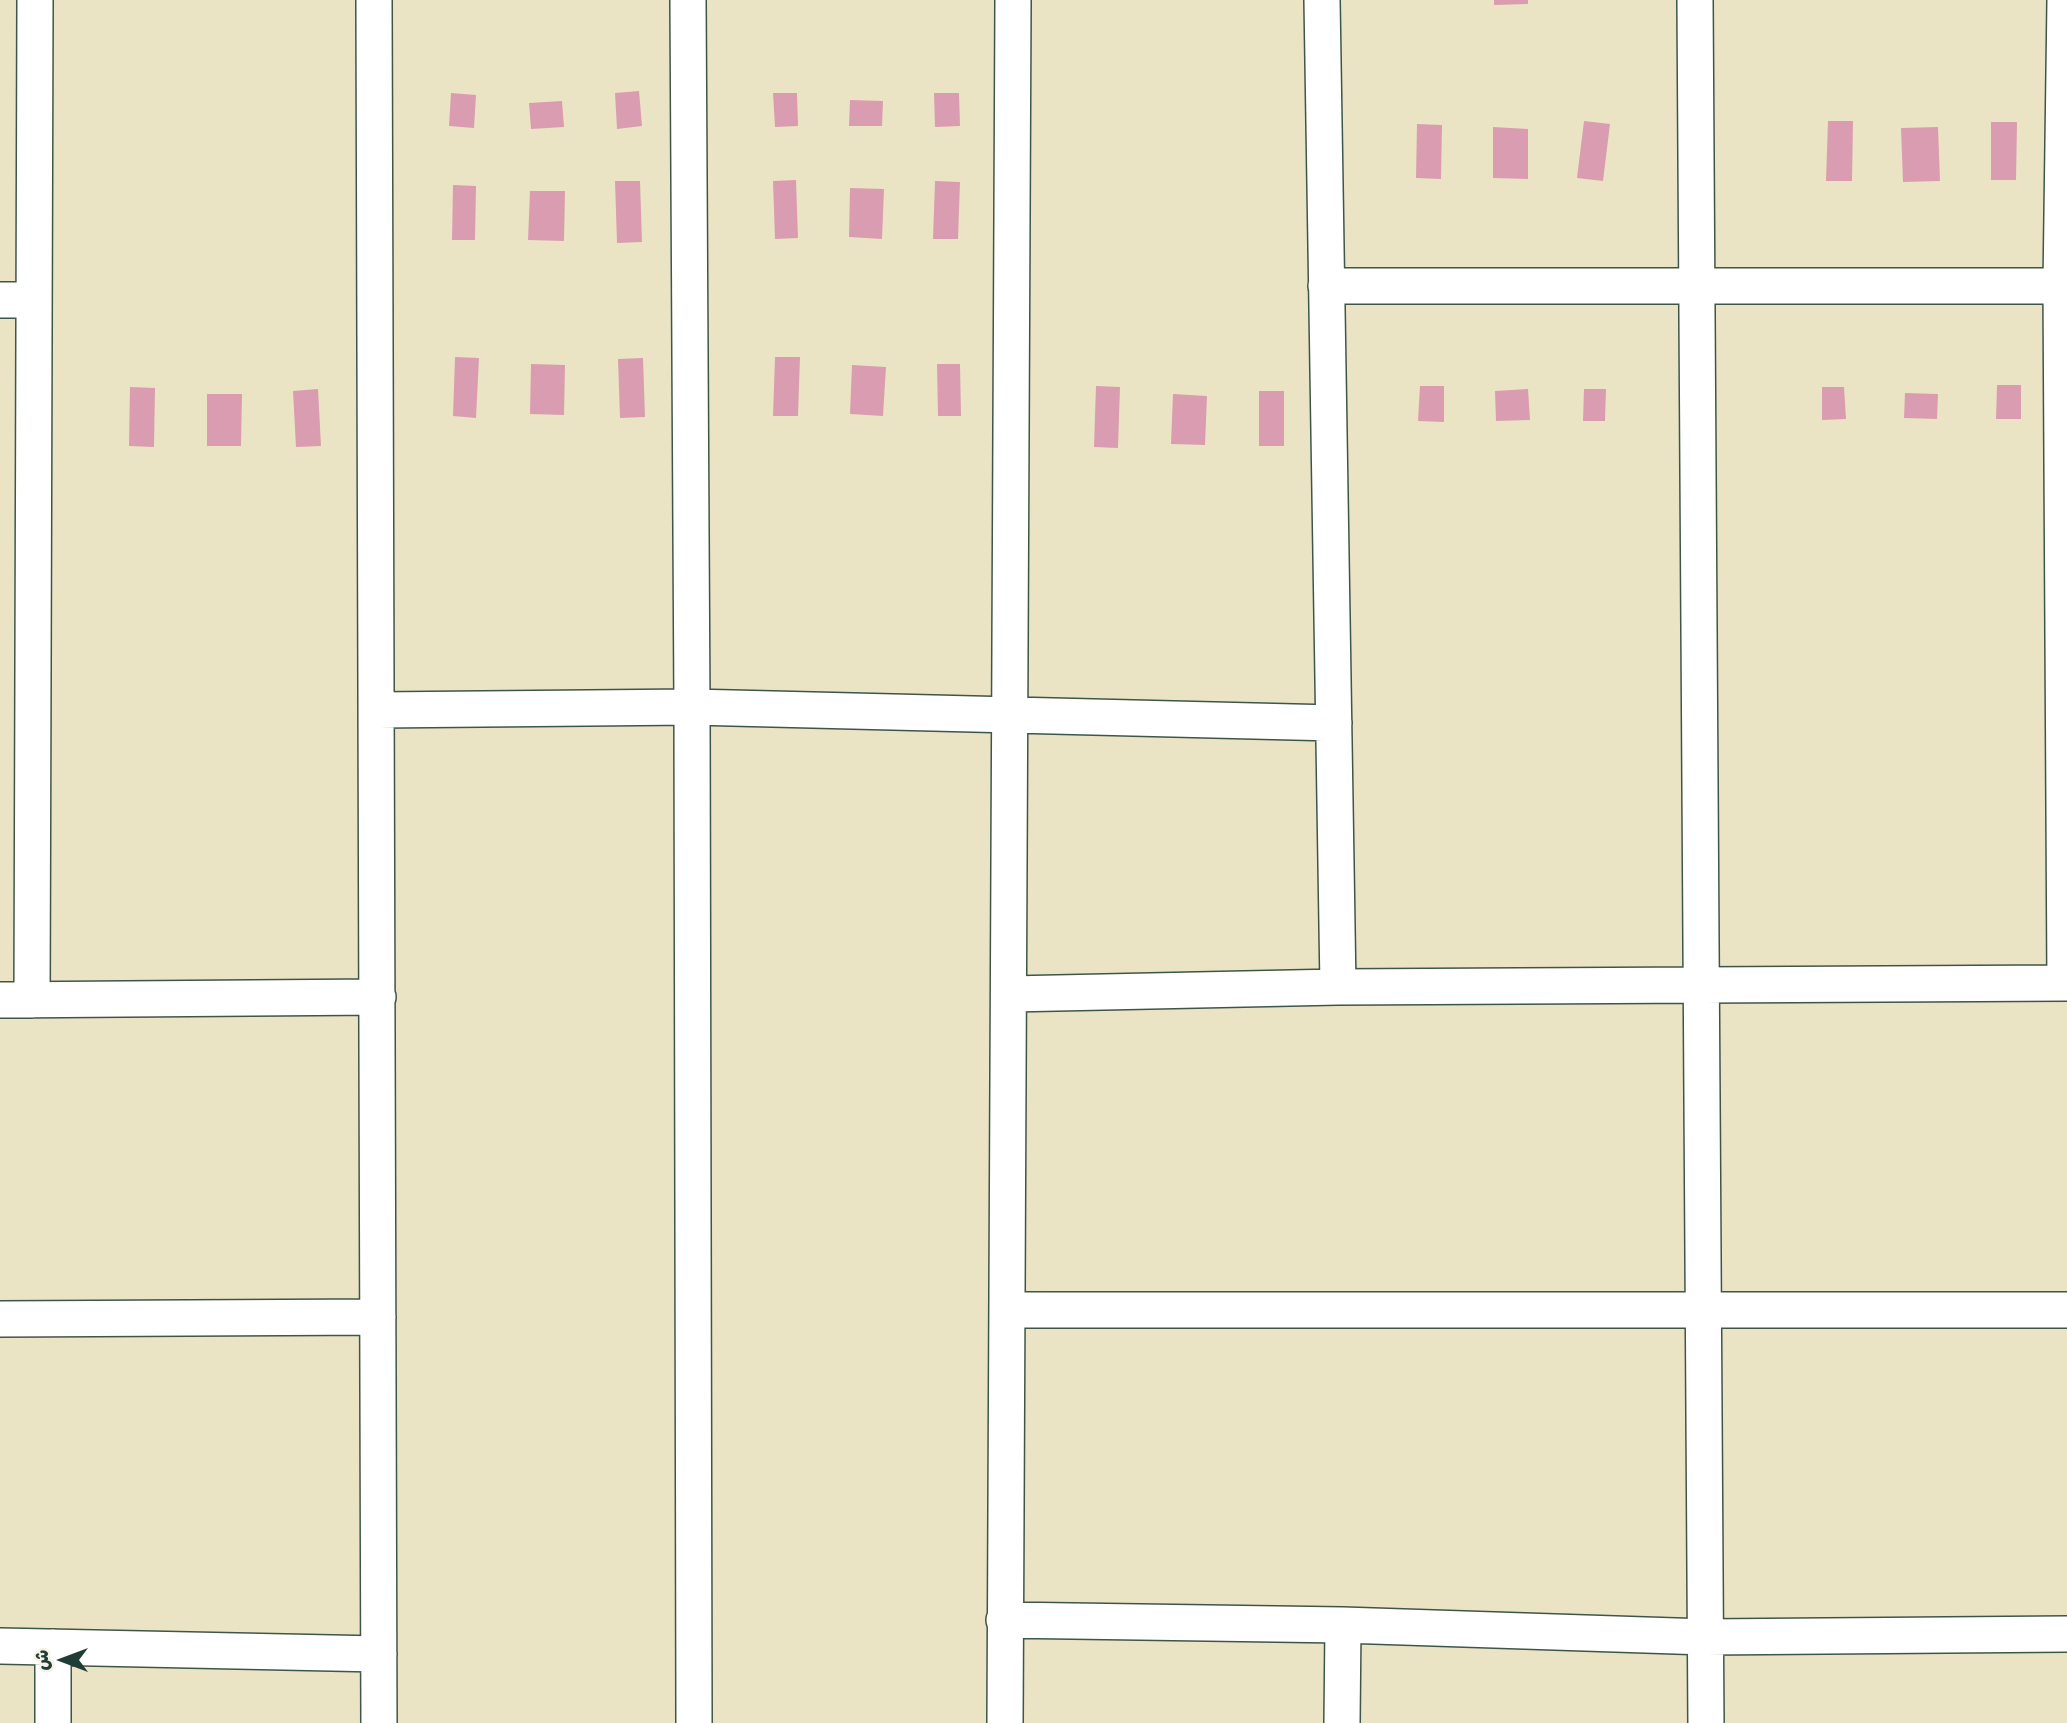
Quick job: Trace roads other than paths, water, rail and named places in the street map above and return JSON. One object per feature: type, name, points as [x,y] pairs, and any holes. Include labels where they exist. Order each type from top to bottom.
[{"type":"street","points":[[35,0],[34,299],[16,1000],[378,997]]},
{"type":"street","points":[[374,0],[379,1723]]},
{"type":"street","points":[[688,0],[694,1723]]},
{"type":"street","points":[[1005,1723],[1013,0]]},
{"type":"street","points":[[1322,0],[1338,987]]},
{"type":"street","points":[[1695,0],[1706,1723]]},
{"type":"street","points":[[1010,993],[1338,987],[2066,983],[2065,0]]},
{"type":"street","points":[[1326,286],[2064,286]]},
{"type":"street","points":[[0,299],[34,299]]},
{"type":"street","points":[[377,710],[692,707],[1334,723]]},
{"type":"street","points":[[1008,1310],[2067,1310]]},
{"type":"street","points":[[0,1319],[378,1317]]},
{"type":"street","points":[[1004,1620],[1343,1625],[1706,1637],[2067,1634]]},
{"type":"street","points":[[1342,1723],[1343,1625]]},
{"type":"street","points":[[0,1646],[379,1654]]},
{"type":"street","points":[[53,1647],[53,1723]]}]
